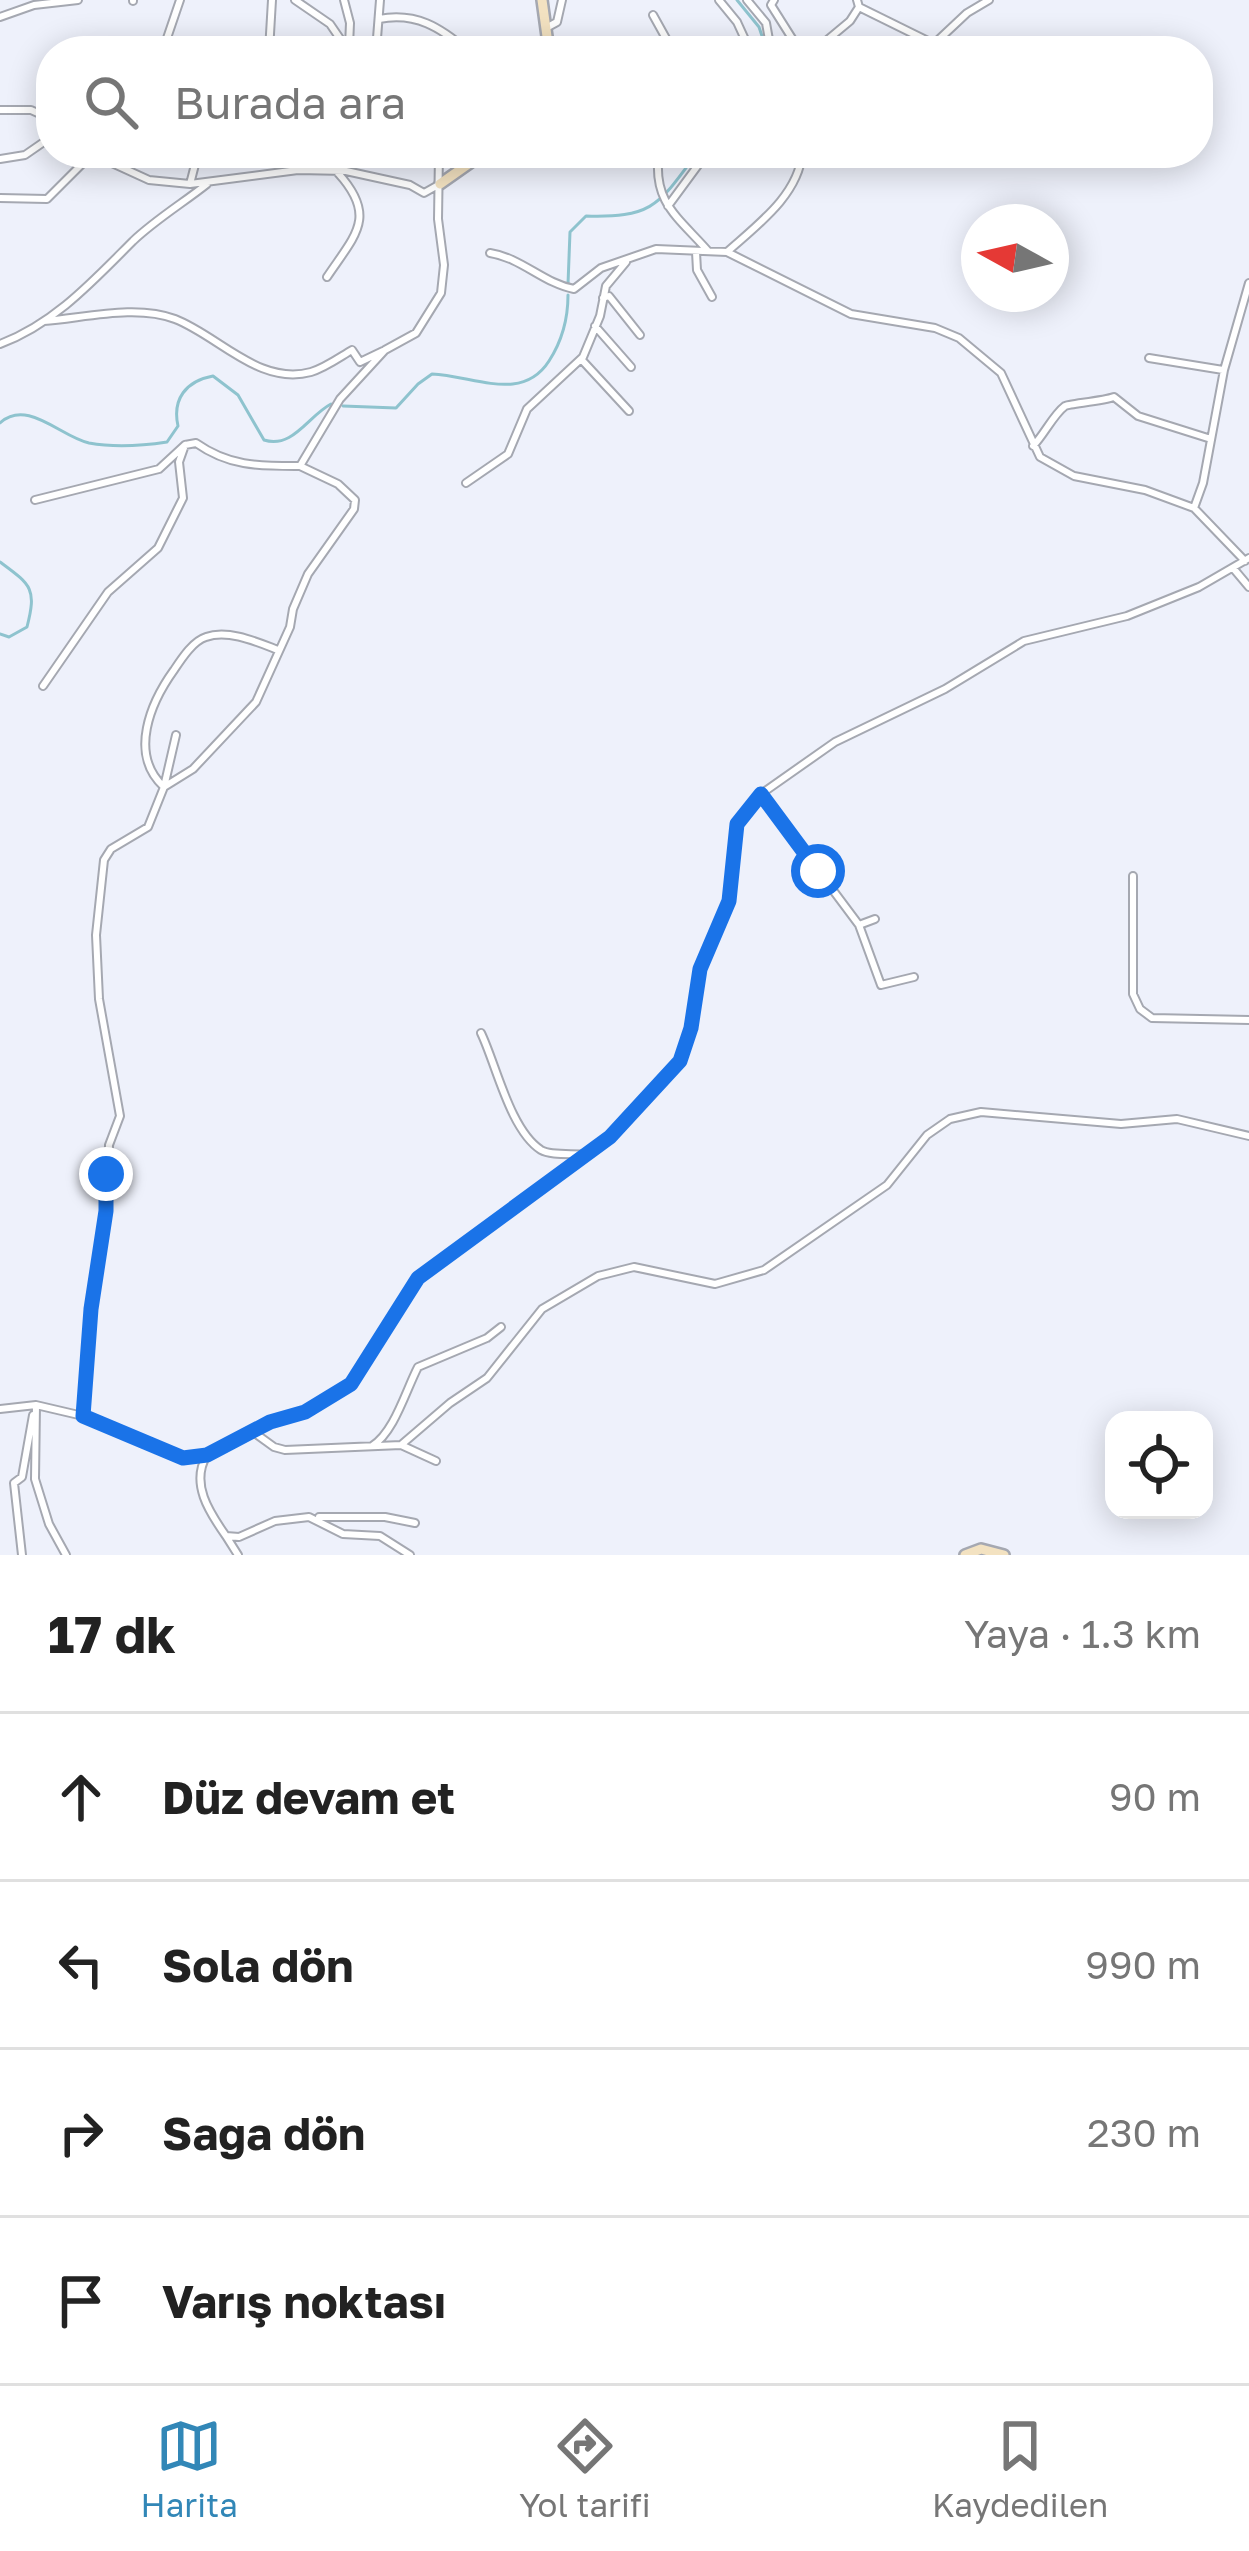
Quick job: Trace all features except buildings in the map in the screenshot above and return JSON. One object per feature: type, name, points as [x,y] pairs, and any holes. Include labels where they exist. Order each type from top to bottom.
[{"type":"street","points":[[0,17],[34,5],[78,0]]},
{"type":"street","points":[[166,36],[180,0]]},
{"type":"street","points":[[269,36],[272,0]]},
{"type":"street","points":[[295,0],[339,36]]},
{"type":"street","points":[[344,0],[350,22],[348,36]]},
{"type":"street","points":[[377,36],[380,0]]},
{"type":"street","points":[[542,0],[547,36]]},
{"type":"street","points":[[546,28],[557,22],[562,0]]},
{"type":"street","points":[[719,0],[743,36]]},
{"type":"street","points":[[747,0],[766,23],[768,36]]},
{"type":"street","points":[[774,0],[771,5],[791,36]]},
{"type":"street","points":[[943,36],[989,0]]},
{"type":"street","points":[[832,36],[850,21],[858,4],[911,36]]},
{"type":"street","points":[[379,19],[402,15],[427,21],[448,36]]},
{"type":"street","points":[[653,15],[665,36]]},
{"type":"street","points":[[0,110],[36,112]]},
{"type":"street","points":[[0,159],[25,155],[36,147]]},
{"type":"street","points":[[0,198],[47,199],[77,168]]},
{"type":"street","points":[[122,168],[149,180],[190,184],[298,170],[373,175],[410,184],[424,194],[463,168]]},
{"type":"street","points":[[190,184],[194,168]]},
{"type":"street","points":[[44,321],[131,314],[174,319],[254,366],[280,372],[311,372],[352,350],[360,362],[416,333],[441,292],[440,168]]},
{"type":"street","points":[[658,168],[657,186],[666,204],[708,251]]},
{"type":"street","points":[[666,204],[695,168]]},
{"type":"street","points":[[727,251],[785,195],[800,168]]},
{"type":"street","points":[[327,277],[362,216],[354,190],[338,173]]},
{"type":"street","points":[[0,344],[44,321],[98,278],[136,238],[210,182]]},
{"type":"street","points":[[0,1409],[36,1406],[83,1416],[183,1458],[207,1455],[252,1431],[305,1412],[351,1384],[418,1278],[610,1137],[680,1061],[691,1028],[700,969],[729,901],[737,824],[761,794],[835,742],[945,689],[1024,641],[1127,616],[1199,587],[1247,560],[1195,508],[1145,490],[1074,476],[1040,458],[1001,374],[959,338],[935,328],[851,314],[727,251],[656,249],[601,268],[574,290],[515,259],[490,253]]},
{"type":"street","points":[[696,252],[697,270],[712,297]]},
{"type":"street","points":[[466,483],[508,454],[527,410],[581,358],[610,279],[628,260]]},
{"type":"street","points":[[1195,508],[1224,370],[1249,283]]},
{"type":"street","points":[[603,298],[609,296],[640,335]]},
{"type":"street","points":[[596,326],[631,367]]},
{"type":"street","points":[[300,466],[340,399],[385,350]]},
{"type":"street","points":[[581,358],[628,411]]},
{"type":"street","points":[[1150,358],[1224,370]]},
{"type":"street","points":[[1033,446],[1064,407],[1114,397],[1138,416],[1211,439]]},
{"type":"street","points":[[34,500],[158,469],[185,445],[196,443],[237,465],[300,466],[338,484],[355,500],[354,509],[308,574],[256,702],[193,769],[164,787]]},
{"type":"street","points":[[44,686],[108,592],[158,548],[183,499],[179,462],[185,445]]},
{"type":"street","points":[[1233,568],[1249,587]]},
{"type":"street","points":[[164,787],[147,765],[150,706],[184,656],[202,638],[222,634],[278,650]]},
{"type":"street","points":[[83,1416],[109,1145],[120,1116],[99,999],[96,935],[104,860],[111,849],[148,827],[164,787],[176,735]]},
{"type":"street","points":[[761,794],[859,925],[881,985],[914,977]]},
{"type":"street","points":[[1133,876],[1133,994],[1140,1009],[1152,1018],[1249,1020]]},
{"type":"street","points":[[859,925],[875,919]]},
{"type":"street","points":[[481,1033],[511,1108],[537,1146],[548,1153],[588,1155]]},
{"type":"street","points":[[401,1445],[487,1378],[526,1324],[576,1286],[618,1269],[715,1284],[764,1270],[887,1185],[927,1136],[950,1119],[981,1112],[1121,1124],[1177,1120],[1249,1136]]},
{"type":"street","points":[[369,1448],[380,1443],[418,1366],[487,1338],[501,1327]]},
{"type":"street","points":[[22,1555],[14,1484],[22,1477],[36,1406]]},
{"type":"street","points":[[36,1406],[35,1479],[49,1524],[66,1555]]},
{"type":"street","points":[[252,1431],[285,1450],[401,1445],[436,1460]]},
{"type":"street","points":[[207,1455],[198,1470],[200,1484],[238,1555]]},
{"type":"street","points":[[226,1536],[239,1537],[275,1521],[309,1517],[385,1517],[416,1523]]},
{"type":"street","points":[[309,1517],[344,1534],[380,1536],[410,1555]]},
{"type":"street","points":[[965,1555],[981,1549],[1004,1555]]},
{"type":"waterway","points":[[737,0],[762,36]]},
{"type":"waterway","points":[[568,284],[570,232],[586,216],[641,210],[663,196],[686,168]]},
{"type":"waterway","points":[[343,406],[396,408],[432,374],[496,384],[525,381],[538,374],[554,353],[568,295]]},
{"type":"waterway","points":[[0,423],[10,416],[33,417],[78,439],[109,446],[167,442],[178,426],[177,408],[183,393],[195,382],[213,376],[238,395],[264,440],[292,436],[331,404]]},
{"type":"waterway","points":[[0,562],[25,582],[31,595],[27,627],[9,637],[0,634]]},
{"type":"route","points":[[106,1174],[83,1416],[183,1458],[207,1455],[270,1422],[305,1412],[351,1384],[418,1278],[610,1137],[680,1061],[691,1028],[700,969],[729,901],[737,824],[761,794],[818,871]]}]
